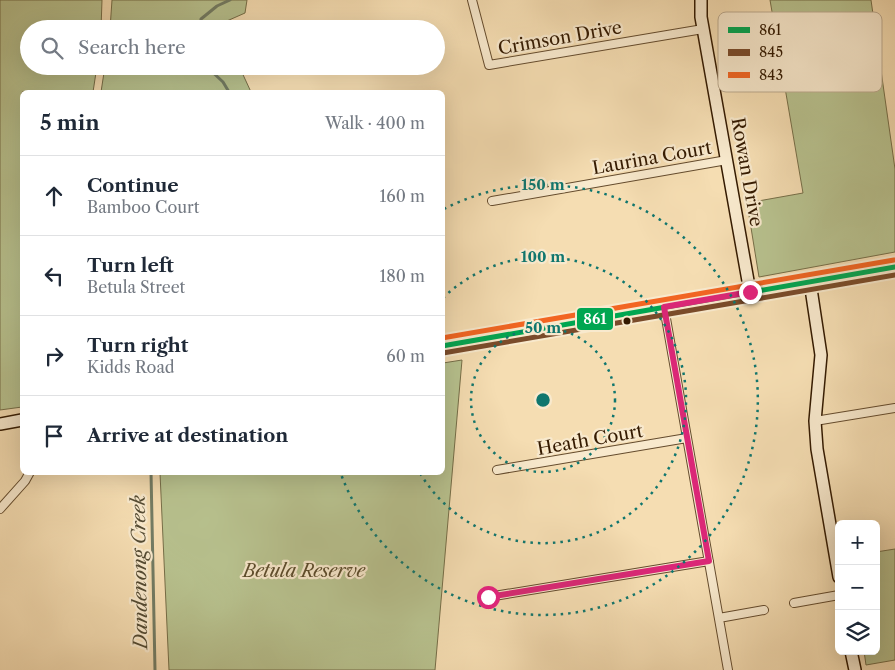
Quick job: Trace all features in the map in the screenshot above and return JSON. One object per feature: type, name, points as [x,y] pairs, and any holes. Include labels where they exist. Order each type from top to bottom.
[{"type":"street","name":"Crimson Drive","points":[[472,0],[488,65],[703,29]]},
{"type":"street","name":"Rowan Drive","points":[[701,0],[703,29],[750,292]]},
{"type":"street","name":"Laurina Court","points":[[492,200],[727,160]]},
{"type":"street","points":[[445,345],[895,267]]},
{"type":"street","points":[[810,282],[821,355],[815,421],[817,449],[837,565]]},
{"type":"street","points":[[664,307],[728,670]]},
{"type":"street","points":[[815,421],[895,408]]},
{"type":"street","points":[[0,424],[20,420]]},
{"type":"street","name":"Heath Court","points":[[497,470],[687,438]]},
{"type":"street","points":[[0,510],[28,475]]},
{"type":"street","points":[[488,597],[709,561]]},
{"type":"street","points":[[794,603],[835,596]]},
{"type":"street","points":[[719,618],[764,610]]},
{"type":"street","points":[[852,655],[855,670]]},
{"type":"green space","points":[[0,0],[102,0],[101,20],[20,20],[20,75],[96,75],[93,90],[20,90],[20,407],[0,410]]},
{"type":"green space","points":[[112,0],[247,0],[245,13],[229,20],[111,20]]},
{"type":"green space","points":[[770,0],[871,0],[873,12],[772,12]]},
{"type":"green space","points":[[104,75],[243,75],[250,90],[101,90]]},
{"type":"green space","points":[[882,77],[895,169],[895,252],[759,277],[747,203],[803,193],[786,92],[882,92]]},
{"type":"green space","name":"Betula Reserve","points":[[462,360],[435,670],[169,670],[160,475],[445,475],[445,363]]},
{"type":"green space","points":[[895,549],[895,660],[866,665],[865,655],[880,655],[880,551]]},
{"type":"waterway","name":"Dandenong Creek","points":[[201,20],[217,6],[230,0]]},
{"type":"waterway","name":"Dandenong Creek","points":[[216,75],[228,90]]},
{"type":"waterway","name":"Dandenong Creek","points":[[151,475],[155,670]]},
{"type":"transit line","name":"843","points":[[445,337],[894,260]]},
{"type":"transit line","name":"861","points":[[445,345],[895,267]]},
{"type":"transit line","name":"845","points":[[445,353],[895,275]]},
{"type":"route","points":[[488,597],[709,561],[664,307],[750,292]]}]
